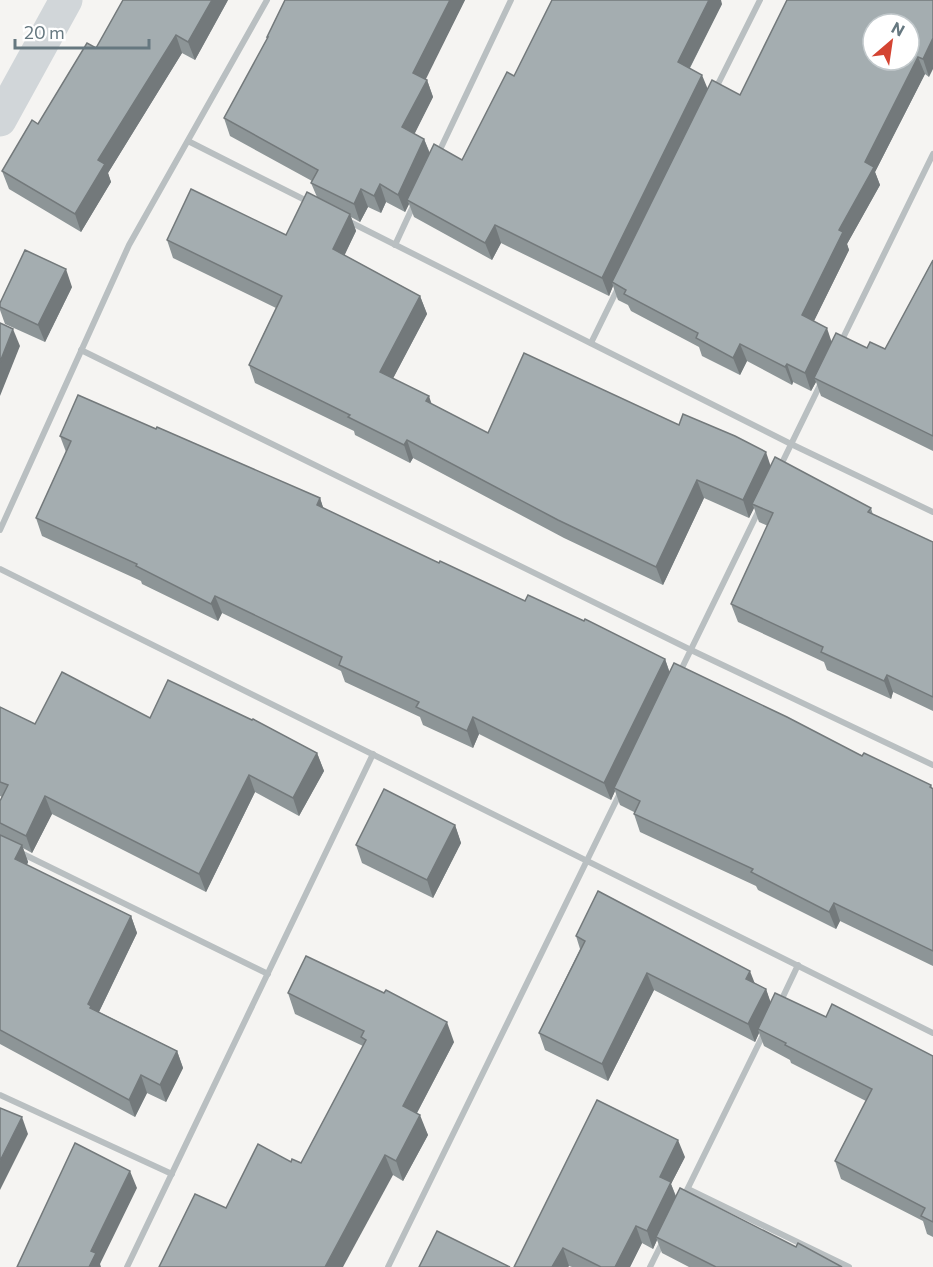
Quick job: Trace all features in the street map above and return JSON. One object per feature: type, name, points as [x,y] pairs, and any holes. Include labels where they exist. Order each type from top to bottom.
[{"type":"street","points":[[0,120],[66,0]]},
{"type":"street","points":[[0,530],[129,245],[267,0]]},
{"type":"street","points":[[435,160],[511,0]]},
{"type":"street","points":[[712,97],[760,0]]},
{"type":"street","points":[[188,141],[312,203]]},
{"type":"street","points":[[838,347],[933,154]]},
{"type":"street","points":[[395,245],[415,202]]},
{"type":"street","points":[[343,219],[791,444],[933,512]]},
{"type":"street","points":[[591,343],[622,279]]},
{"type":"street","points":[[81,350],[691,650],[933,765]]},
{"type":"street","points":[[776,475],[822,380]]},
{"type":"street","points":[[675,681],[761,506]]},
{"type":"street","points":[[0,570],[933,1033]]},
{"type":"street","points":[[127,1267],[373,754]]},
{"type":"street","points":[[388,1267],[624,785]]},
{"type":"street","points":[[11,848],[268,974]]},
{"type":"street","points":[[777,1008],[798,965]]},
{"type":"street","points":[[683,1198],[766,1029]]},
{"type":"street","points":[[0,1095],[172,1174]]},
{"type":"street","points":[[688,1189],[849,1267]]},
{"type":"street","points":[[650,1267],[664,1238]]},
{"type":"building","points":[[123,0],[212,0],[188,42],[176,35],[98,160],[105,164],[75,214],[2,171],[32,120],[38,124],[87,43],[96,48]]},
{"type":"building","points":[[285,0],[450,0],[413,73],[427,80],[402,127],[424,139],[398,195],[380,184],[374,196],[361,189],[354,204],[311,183],[318,170],[224,118],[268,37]]},
{"type":"building","points":[[552,0],[709,0],[678,62],[702,75],[602,278],[495,225],[485,243],[407,200],[434,144],[462,160],[507,72],[514,76]]},
{"type":"building","points":[[787,0],[933,0],[933,38],[923,59],[921,58],[921,12],[861,12],[861,72],[910,72],[865,162],[874,167],[839,230],[843,232],[802,315],[827,328],[805,373],[787,364],[785,367],[740,344],[733,358],[696,338],[698,333],[624,294],[626,290],[612,282],[712,80],[740,95]]},
{"type":"building","points":[[191,189],[286,235],[307,192],[350,214],[333,249],[420,296],[380,372],[429,396],[426,401],[488,433],[524,353],[679,425],[683,414],[766,452],[743,500],[697,480],[656,567],[558,520],[407,440],[404,445],[348,417],[350,415],[249,365],[282,296],[167,240]]},
{"type":"building","points":[[25,250],[66,269],[38,325],[0,307]]},
{"type":"building","points":[[933,260],[933,436],[814,378],[836,333],[867,348],[870,342],[885,349]]},
{"type":"building","points":[[0,323],[13,329],[0,362]]},
{"type":"building","points":[[78,395],[320,498],[317,505],[439,563],[440,561],[525,601],[528,595],[584,621],[585,619],[665,659],[604,783],[473,717],[467,731],[416,707],[419,702],[339,665],[342,657],[215,596],[211,604],[136,566],[137,564],[36,518],[71,441],[60,436]]},
{"type":"building","points":[[775,457],[871,508],[868,512],[933,542],[933,697],[887,675],[884,681],[821,652],[823,647],[731,604],[773,513],[752,504]]},
{"type":"building","points":[[674,663],[862,756],[864,753],[931,785],[933,789],[933,951],[834,903],[829,912],[751,872],[753,869],[634,814],[640,801],[614,788]]},
{"type":"building","points":[[62,672],[150,718],[168,680],[253,719],[317,753],[293,798],[249,775],[199,874],[45,796],[26,836],[0,823],[0,801],[8,785],[0,782],[0,707],[35,724]]},
{"type":"building","points":[[384,789],[455,825],[427,880],[356,845]]},
{"type":"building","points":[[0,835],[22,845],[15,859],[131,916],[88,1004],[90,1008],[177,1051],[160,1085],[141,1075],[129,1100],[0,1030]]},
{"type":"building","points":[[598,891],[750,971],[746,979],[766,989],[748,1024],[647,973],[602,1064],[539,1033],[585,941],[576,936]]},
{"type":"building","points":[[306,956],[384,993],[386,990],[447,1022],[403,1106],[420,1115],[396,1161],[385,1155],[325,1267],[159,1267],[195,1194],[226,1208],[258,1144],[291,1162],[292,1159],[301,1163],[366,1040],[361,1037],[364,1031],[288,993]]},
{"type":"building","points":[[775,993],[826,1017],[832,1004],[933,1056],[933,1222],[921,1216],[925,1208],[835,1161],[872,1089],[758,1029]]},
{"type":"building","points":[[597,1100],[678,1140],[660,1177],[671,1182],[647,1231],[636,1226],[615,1267],[601,1267],[563,1248],[552,1267],[514,1267]]},
{"type":"building","points":[[0,1108],[22,1117],[0,1161]]},
{"type":"building","points":[[75,1143],[130,1171],[91,1251],[96,1253],[89,1267],[17,1267]]},
{"type":"building","points":[[680,1188],[796,1247],[798,1243],[842,1267],[716,1267],[656,1237]]},
{"type":"building","points":[[437,1231],[510,1267],[419,1267]]}]
